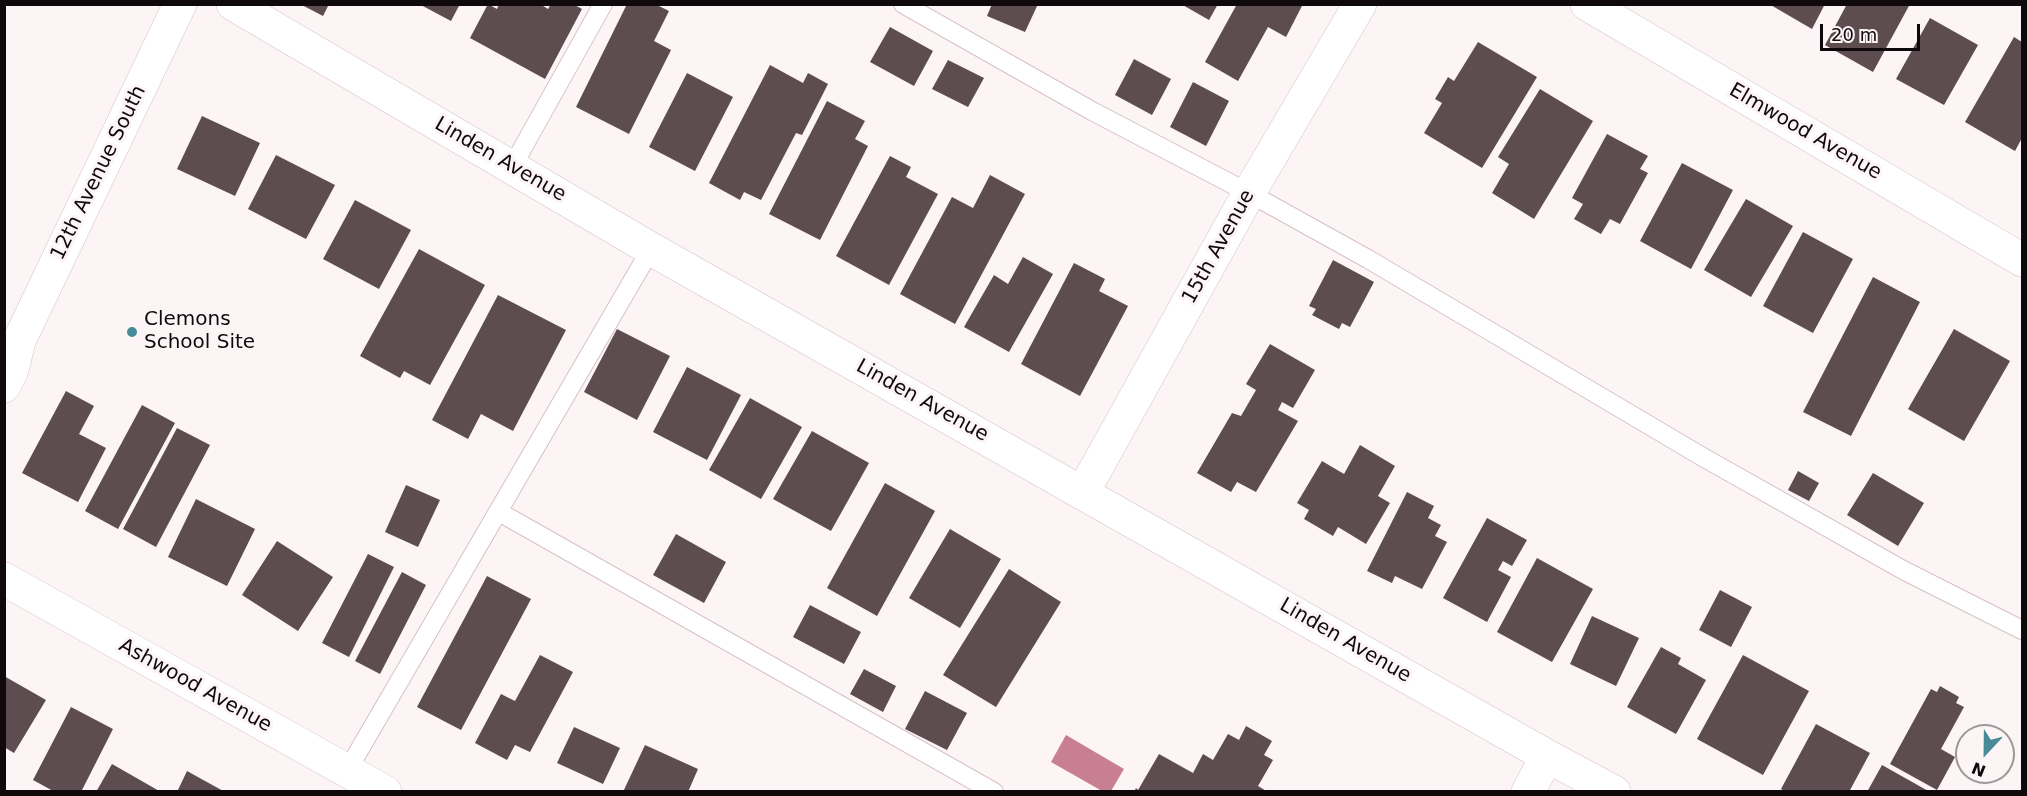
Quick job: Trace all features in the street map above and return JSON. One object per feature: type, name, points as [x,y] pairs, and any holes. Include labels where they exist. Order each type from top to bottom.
[{"type":"street","name":"12th Avenue South","points":[[4,386],[12,369],[12,348],[180,4]]},
{"type":"street","name":"Linden Avenue","points":[[233,4],[651,249],[1614,792]]},
{"type":"street","name":"15th Avenue","points":[[1083,492],[1249,193],[1360,4]]},
{"type":"street","name":"Elmwood Avenue","points":[[1587,4],[2022,260]]},
{"type":"street","name":"Ashwood Avenue","points":[[4,579],[385,792]]},
{"type":"street","points":[[1528,792],[1547,756]]},
{"type":"lane","points":[[512,167],[603,4]]},
{"type":"lane","points":[[903,4],[1092,111],[1368,258],[1701,456],[1903,570],[2022,630]]},
{"type":"lane","points":[[347,771],[651,249]]},
{"type":"lane","points":[[499,512],[994,792]]},
{"type":"shaded area","points":[[1066,735],[1124,769],[1111,791],[1102,791],[1051,762]]},
{"type":"building","points":[[300,4],[329,4],[323,16]]},
{"type":"building","points":[[419,4],[460,4],[451,21]]},
{"type":"building","points":[[488,4],[497,9],[499,4],[540,4],[548,9],[551,4],[573,4],[582,9],[545,79],[470,38]]},
{"type":"building","points":[[627,4],[655,4],[669,11],[654,41],[671,50],[629,134],[576,107]]},
{"type":"building","points":[[992,4],[1038,4],[1025,32],[987,16]]},
{"type":"building","points":[[1181,4],[1218,4],[1209,20]]},
{"type":"building","points":[[1237,4],[1303,4],[1286,37],[1268,27],[1238,81],[1205,62]]},
{"type":"building","points":[[1769,4],[1825,4],[1812,29]]},
{"type":"building","points":[[1847,4],[1910,4],[1873,72],[1825,45]]},
{"type":"building","points":[[1930,18],[1978,45],[1944,105],[1896,79]]},
{"type":"building","points":[[890,27],[933,51],[914,86],[870,62]]},
{"type":"building","points":[[2014,37],[2022,42],[2022,138],[2015,151],[1965,122]]},
{"type":"building","points":[[1478,42],[1537,77],[1482,168],[1424,133],[1442,103],[1435,99],[1448,77],[1454,81]]},
{"type":"building","points":[[1134,59],[1171,79],[1152,115],[1115,95]]},
{"type":"building","points":[[948,60],[984,78],[968,107],[932,89]]},
{"type":"building","points":[[770,65],[803,83],[808,73],[828,84],[802,135],[796,133],[761,200],[744,192],[740,200],[709,183]]},
{"type":"building","points":[[687,73],[733,97],[695,171],[649,147]]},
{"type":"building","points":[[1193,82],[1229,101],[1206,146],[1170,127]]},
{"type":"building","points":[[1540,89],[1593,121],[1534,219],[1492,193],[1509,164],[1498,157]]},
{"type":"building","points":[[827,101],[865,121],[855,139],[868,146],[820,240],[769,214]]},
{"type":"building","points":[[202,116],[260,143],[235,196],[177,169]]},
{"type":"building","points":[[1607,134],[1648,156],[1640,169],[1648,173],[1620,224],[1610,219],[1601,234],[1574,219],[1583,204],[1572,198]]},
{"type":"building","points":[[276,155],[335,185],[306,239],[248,209]]},
{"type":"building","points":[[890,156],[911,167],[906,177],[938,194],[889,285],[836,256]]},
{"type":"building","points":[[1682,163],[1733,190],[1691,269],[1640,241]]},
{"type":"building","points":[[990,175],[1025,194],[955,324],[900,294],[952,197],[973,208]]},
{"type":"building","points":[[1746,199],[1793,226],[1751,297],[1704,270]]},
{"type":"building","points":[[355,200],[411,230],[379,289],[323,259]]},
{"type":"building","points":[[1803,232],[1853,259],[1813,333],[1763,306]]},
{"type":"building","points":[[419,249],[485,285],[430,385],[404,371],[400,378],[360,356]]},
{"type":"building","points":[[1023,257],[1053,274],[1009,352],[964,327],[994,275],[1008,284]]},
{"type":"building","points":[[1333,260],[1374,282],[1350,327],[1342,323],[1339,329],[1312,315],[1316,309],[1309,306]]},
{"type":"building","points":[[1074,263],[1105,279],[1099,291],[1128,306],[1080,396],[1021,364]]},
{"type":"building","points":[[1873,277],[1920,302],[1851,436],[1803,412]]},
{"type":"building","points":[[498,295],[566,330],[513,431],[481,414],[468,439],[432,420]]},
{"type":"building","points":[[617,329],[670,356],[637,420],[584,392]]},
{"type":"building","points":[[1954,329],[2010,361],[1964,441],[1908,409]]},
{"type":"building","points":[[1270,344],[1315,370],[1293,408],[1282,402],[1278,410],[1298,421],[1256,492],[1237,482],[1231,492],[1197,473],[1232,413],[1241,416],[1256,390],[1246,384]]},
{"type":"building","points":[[687,367],[741,395],[707,460],[653,432]]},
{"type":"building","points":[[66,391],[94,406],[79,434],[106,448],[78,502],[22,473]]},
{"type":"building","points":[[750,398],[802,427],[761,499],[709,470]]},
{"type":"building","points":[[142,405],[175,423],[118,529],[85,511]]},
{"type":"building","points":[[177,428],[210,445],[156,547],[123,529]]},
{"type":"building","points":[[812,431],[869,463],[831,531],[773,499]]},
{"type":"building","points":[[1360,445],[1395,466],[1378,496],[1390,503],[1366,544],[1338,527],[1333,536],[1304,519],[1309,510],[1297,503],[1322,461],[1344,474]]},
{"type":"building","points":[[1798,471],[1819,483],[1809,501],[1788,490]]},
{"type":"building","points":[[1873,473],[1924,503],[1898,546],[1847,515]]},
{"type":"building","points":[[885,483],[935,511],[877,616],[827,588]]},
{"type":"building","points":[[406,485],[440,500],[418,547],[385,532]]},
{"type":"building","points":[[1407,492],[1434,506],[1428,518],[1441,525],[1435,536],[1447,542],[1422,589],[1395,576],[1392,583],[1367,571]]},
{"type":"building","points":[[196,499],[255,529],[227,586],[168,557]]},
{"type":"building","points":[[1487,518],[1527,540],[1512,566],[1503,561],[1498,570],[1511,577],[1487,622],[1443,598]]},
{"type":"building","points":[[950,529],[1001,559],[960,628],[909,598]]},
{"type":"building","points":[[676,534],[726,562],[704,603],[653,575]]},
{"type":"building","points":[[277,541],[333,577],[298,631],[242,595]]},
{"type":"building","points":[[368,554],[394,567],[349,657],[322,643]]},
{"type":"building","points":[[1537,558],[1593,589],[1552,662],[1497,632]]},
{"type":"building","points":[[1009,569],[1061,602],[996,707],[943,675]]},
{"type":"building","points":[[402,572],[426,585],[380,674],[355,661]]},
{"type":"building","points":[[487,576],[531,599],[461,730],[417,707]]},
{"type":"building","points":[[1720,590],[1752,607],[1731,647],[1699,630]]},
{"type":"building","points":[[810,605],[861,632],[844,664],[793,637]]},
{"type":"building","points":[[1592,616],[1639,638],[1616,686],[1570,664]]},
{"type":"building","points":[[1661,647],[1681,658],[1678,664],[1706,680],[1676,734],[1627,707]]},
{"type":"building","points":[[540,655],[573,672],[530,752],[515,745],[507,760],[475,743],[501,694],[515,701]]},
{"type":"building","points":[[1743,655],[1809,691],[1763,775],[1697,739]]},
{"type":"building","points":[[864,669],[896,686],[883,712],[850,694]]},
{"type":"building","points":[[4,676],[46,700],[14,753],[4,747]]},
{"type":"building","points":[[1940,686],[1959,697],[1956,703],[1964,707],[1941,749],[1955,757],[1937,790],[1890,764],[1931,689],[1937,692]]},
{"type":"building","points":[[925,691],[967,713],[947,750],[905,729]]},
{"type":"building","points":[[71,707],[113,729],[81,792],[55,792],[33,780]]},
{"type":"building","points":[[1816,724],[1870,753],[1849,792],[1786,792],[1781,789]]},
{"type":"building","points":[[1246,726],[1272,741],[1264,755],[1273,760],[1258,786],[1268,792],[1134,792],[1136,788],[1138,790],[1159,754],[1193,773],[1203,754],[1213,760],[1228,734],[1239,740]]},
{"type":"building","points":[[574,727],[620,748],[603,784],[557,763]]},
{"type":"building","points":[[645,745],[698,769],[688,792],[623,792]]},
{"type":"building","points":[[112,764],[161,792],[96,792]]},
{"type":"building","points":[[1882,765],[1930,792],[1867,792]]},
{"type":"building","points":[[187,771],[225,792],[177,792]]},
{"type":"place","name":"Clemons School Site","points":[[132,332]]}]
